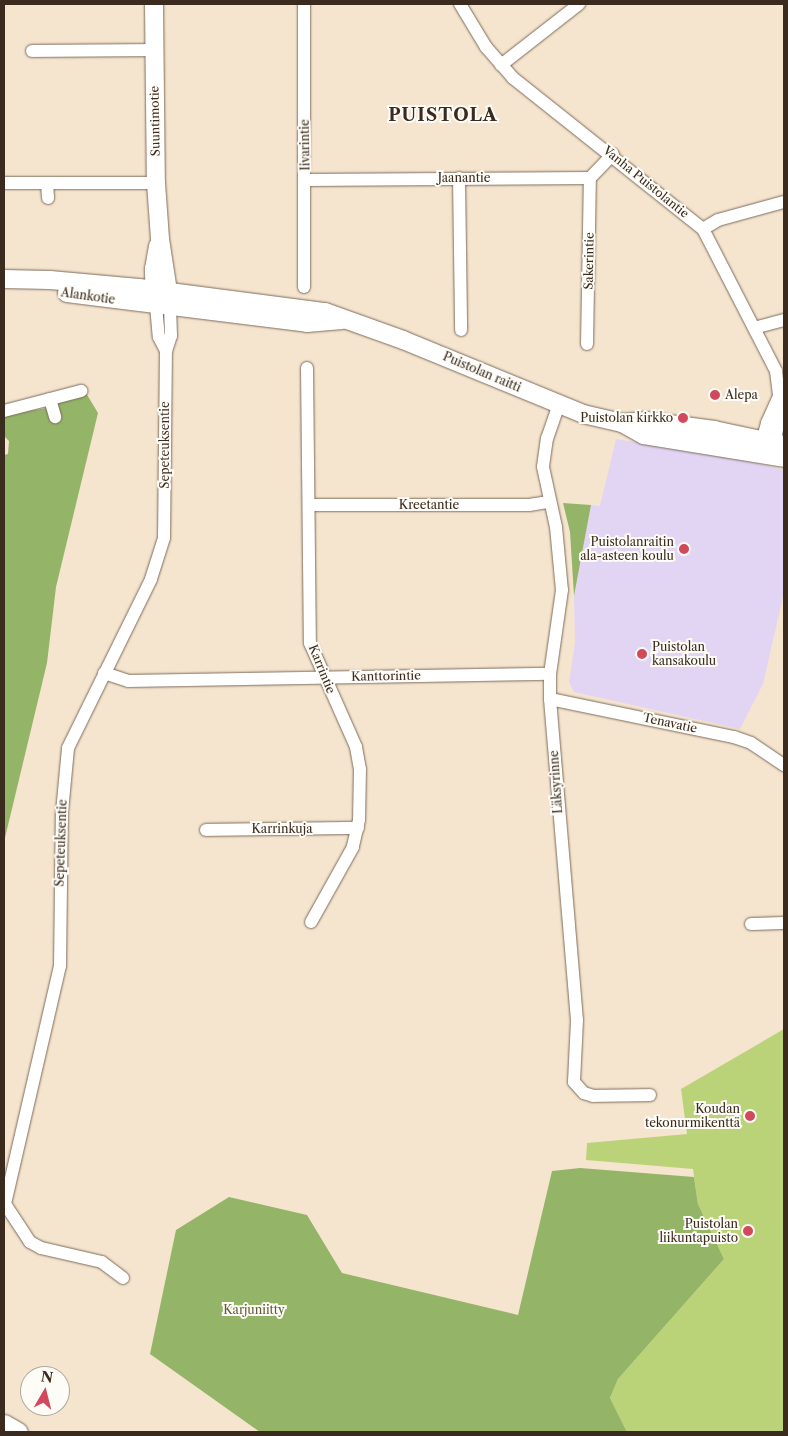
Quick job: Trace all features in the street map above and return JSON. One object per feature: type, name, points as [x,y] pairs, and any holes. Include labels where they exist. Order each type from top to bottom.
[{"type":"main road","name":"Suuntimotie","points":[[154,4],[156,183],[162,298]]},
{"type":"main road","name":"Alankotie","points":[[4,280],[22,281],[50,290],[162,298]]},
{"type":"main road","name":"Puistolan raitti","points":[[162,298],[307,323],[342,320],[403,340],[559,404],[622,424],[646,421],[772,444],[784,458]]},
{"type":"main road","points":[[4,1424],[18,1432]]},
{"type":"street","name":"Iivarintie","points":[[304,4],[304,287]]},
{"type":"street","name":"Vanha Puistolantie","points":[[460,4],[486,47],[513,78],[612,154],[703,229],[776,370],[778,398],[781,409],[772,444]]},
{"type":"street","points":[[501,65],[579,4]]},
{"type":"street","points":[[32,51],[154,50]]},
{"type":"street","points":[[590,178],[612,154]]},
{"type":"street","points":[[459,178],[461,330]]},
{"type":"street","name":"Jaanantie","points":[[305,180],[590,178]]},
{"type":"street","name":"Sakerintie","points":[[587,344],[590,178]]},
{"type":"street","points":[[4,183],[156,183]]},
{"type":"street","points":[[48,183],[48,198]]},
{"type":"street","points":[[703,229],[718,220],[784,202]]},
{"type":"street","name":"Sepeteuksentie","points":[[123,1278],[102,1262],[41,1248],[30,1242],[5,1204],[60,966],[64,764],[74,733],[151,578],[164,538],[166,351],[159,337],[162,298]]},
{"type":"street","points":[[754,328],[784,320]]},
{"type":"street","name":"Karrintie","points":[[307,368],[310,643],[358,755],[358,828],[353,847],[311,922]]},
{"type":"street","points":[[4,410],[81,391]]},
{"type":"street","points":[[50,399],[56,417]]},
{"type":"street","name":"Läksyrinne","points":[[559,404],[544,452],[549,502],[556,527],[562,590],[550,674],[550,699],[577,1020],[574,1082],[584,1093],[594,1096],[650,1095]]},
{"type":"street","name":"Kreetantie","points":[[309,505],[529,505],[549,502]]},
{"type":"street","name":"Kanttorintie","points":[[104,673],[128,681],[550,674]]},
{"type":"street","name":"Tenavatie","points":[[550,699],[734,737],[752,743],[784,765]]},
{"type":"street","name":"Karrinkuja","points":[[206,830],[358,828]]},
{"type":"street","points":[[751,924],[784,923]]},
{"type":"shaded area","name":"Puistolanraitin ala-asteen koulu","points":[[616,439],[739,458],[784,470],[784,592],[763,684],[740,729],[574,692],[569,682],[575,643],[574,596],[591,505],[600,506]]},
{"type":"green space","points":[[86,393],[98,413],[56,587],[47,663],[4,842],[4,455],[8,454],[9,441],[4,436],[4,415],[47,408]]},
{"type":"green space","points":[[563,503],[591,505],[574,596],[570,532]]},
{"type":"green space","name":"Puistolan liikuntapuisto","points":[[784,1029],[784,1432],[627,1432],[610,1398],[618,1379],[724,1259],[698,1204],[693,1169],[586,1160],[587,1143],[687,1134],[681,1089]]},
{"type":"green space","name":"Karjuniitty","points":[[580,1168],[694,1177],[698,1204],[724,1259],[618,1379],[610,1398],[627,1432],[260,1432],[150,1354],[176,1230],[229,1197],[307,1215],[342,1273],[518,1315],[552,1171]]},
{"type":"place","name":"Alepa","points":[[715,395]]},
{"type":"place","name":"Puistolan kirkko","points":[[683,418]]},
{"type":"place","name":"Puistolanraitin ala-asteen koulu","points":[[684,549]]},
{"type":"place","name":"Puistolan kansakoulu","points":[[642,654]]},
{"type":"place","name":"Koudan tekonurmikenttä","points":[[750,1116]]},
{"type":"place","name":"Puistolan liikuntapuisto","points":[[748,1231]]},
{"type":"district","name":"PUISTOLA","points":[[443,115]]}]
